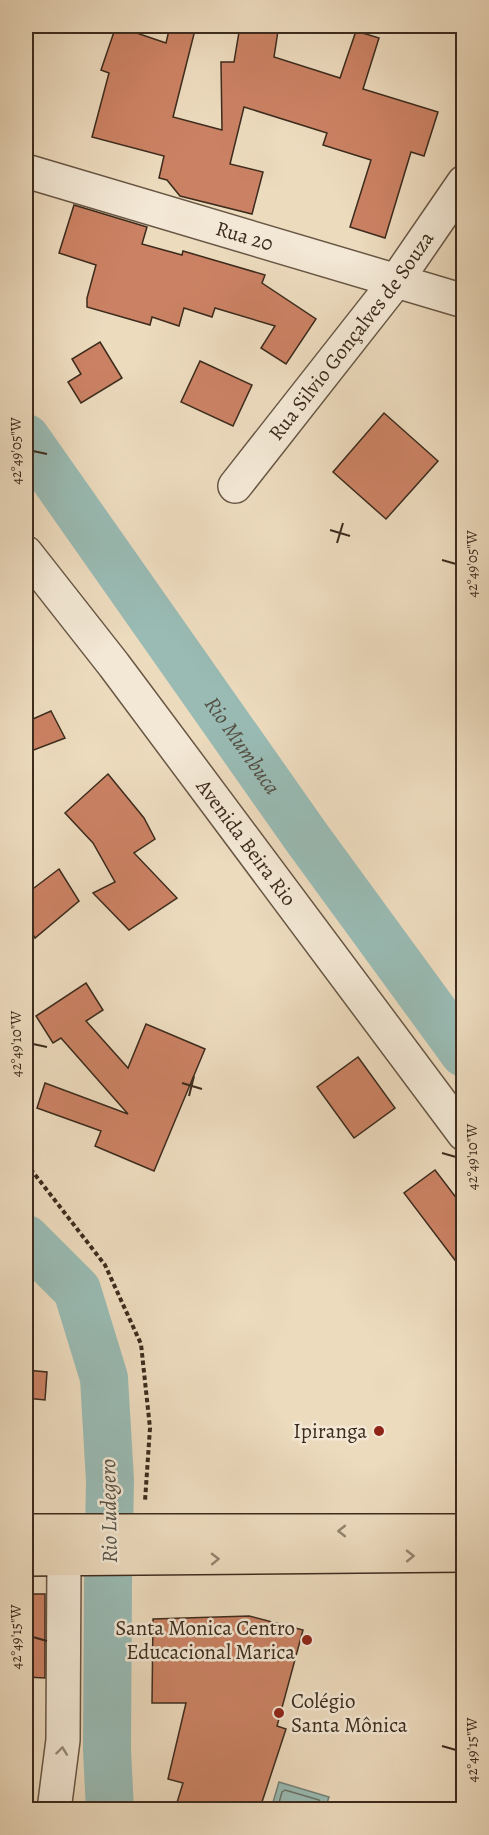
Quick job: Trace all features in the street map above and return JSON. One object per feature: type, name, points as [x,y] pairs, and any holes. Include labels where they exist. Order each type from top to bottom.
[{"type":"main road","points":[[26,1531],[75,1549]]},
{"type":"main road","points":[[26,1559],[75,1549],[153,1540],[464,1531]]},
{"type":"main road","points":[[153,1540],[464,1555]]},
{"type":"street","name":"Rua 20","points":[[26,171],[464,301]]},
{"type":"street","name":"Rua Silvio Gonçalves de Souza","points":[[235,486],[396,281],[464,182]]},
{"type":"street","name":"Avenida Beira Rio","points":[[26,553],[135,694],[464,1134]]},
{"type":"street","points":[[54,1809],[63,1740],[75,1549]]},
{"type":"path","points":[[26,1163],[105,1266],[141,1344],[150,1428],[153,1540]]},
{"type":"water","points":[[279,1782],[329,1797],[325,1809],[271,1809]]},
{"type":"building","points":[[116,26],[166,43],[170,26],[196,26],[173,117],[222,130],[221,62],[234,62],[240,26],[278,31],[274,57],[340,78],[356,31],[379,38],[363,89],[438,112],[424,156],[411,152],[385,238],[350,227],[371,160],[323,145],[327,133],[244,107],[230,164],[263,172],[252,214],[180,196],[167,180],[159,178],[164,156],[92,137],[109,73],[101,70]]},
{"type":"building","points":[[74,205],[147,227],[142,244],[182,255],[183,251],[265,275],[262,283],[316,319],[286,364],[261,348],[275,326],[215,308],[212,317],[184,308],[179,326],[152,317],[150,325],[87,307],[87,298],[96,265],[59,253]]},
{"type":"building","points":[[100,342],[122,378],[81,403],[68,382],[81,374],[72,359]]},
{"type":"building","points":[[200,361],[252,385],[233,426],[181,402]]},
{"type":"building","points":[[384,413],[438,461],[386,519],[333,472]]},
{"type":"building","points":[[51,711],[65,738],[26,753],[26,722]]},
{"type":"building","points":[[108,774],[144,818],[155,839],[134,853],[177,898],[129,930],[93,893],[115,882],[93,843],[65,813]]},
{"type":"building","points":[[59,869],[79,901],[35,938],[26,922],[26,894]]},
{"type":"building","points":[[86,983],[103,1010],[86,1021],[128,1068],[146,1024],[205,1049],[154,1171],[95,1146],[101,1131],[37,1108],[45,1083],[128,1114],[61,1038],[53,1043],[36,1016]]},
{"type":"building","points":[[358,1057],[395,1108],[354,1138],[317,1087]]},
{"type":"building","points":[[435,1170],[464,1208],[464,1272],[404,1193]]},
{"type":"building","points":[[26,1370],[47,1372],[45,1400],[26,1398]]},
{"type":"building","points":[[26,1594],[45,1594],[45,1678],[26,1677]]},
{"type":"building","points":[[249,1616],[303,1630],[277,1726],[286,1729],[261,1805],[258,1804],[256,1809],[175,1809],[183,1783],[168,1779],[186,1703],[152,1703],[153,1619]]},
{"type":"waterway","name":"Rio Mumbuca","points":[[26,438],[307,838],[464,1053]]},
{"type":"waterway","name":"Rio Ludegero","points":[[26,1239],[77,1290],[104,1378],[110,1481],[107,1750],[110,1810]]},
{"type":"place","name":"Ipiranga","points":[[379,1431]]},
{"type":"place","name":"Santa Monica Centro Educacional Marica","points":[[307,1640]]},
{"type":"place","name":"Colégio Santa Mônica","points":[[279,1713]]}]
